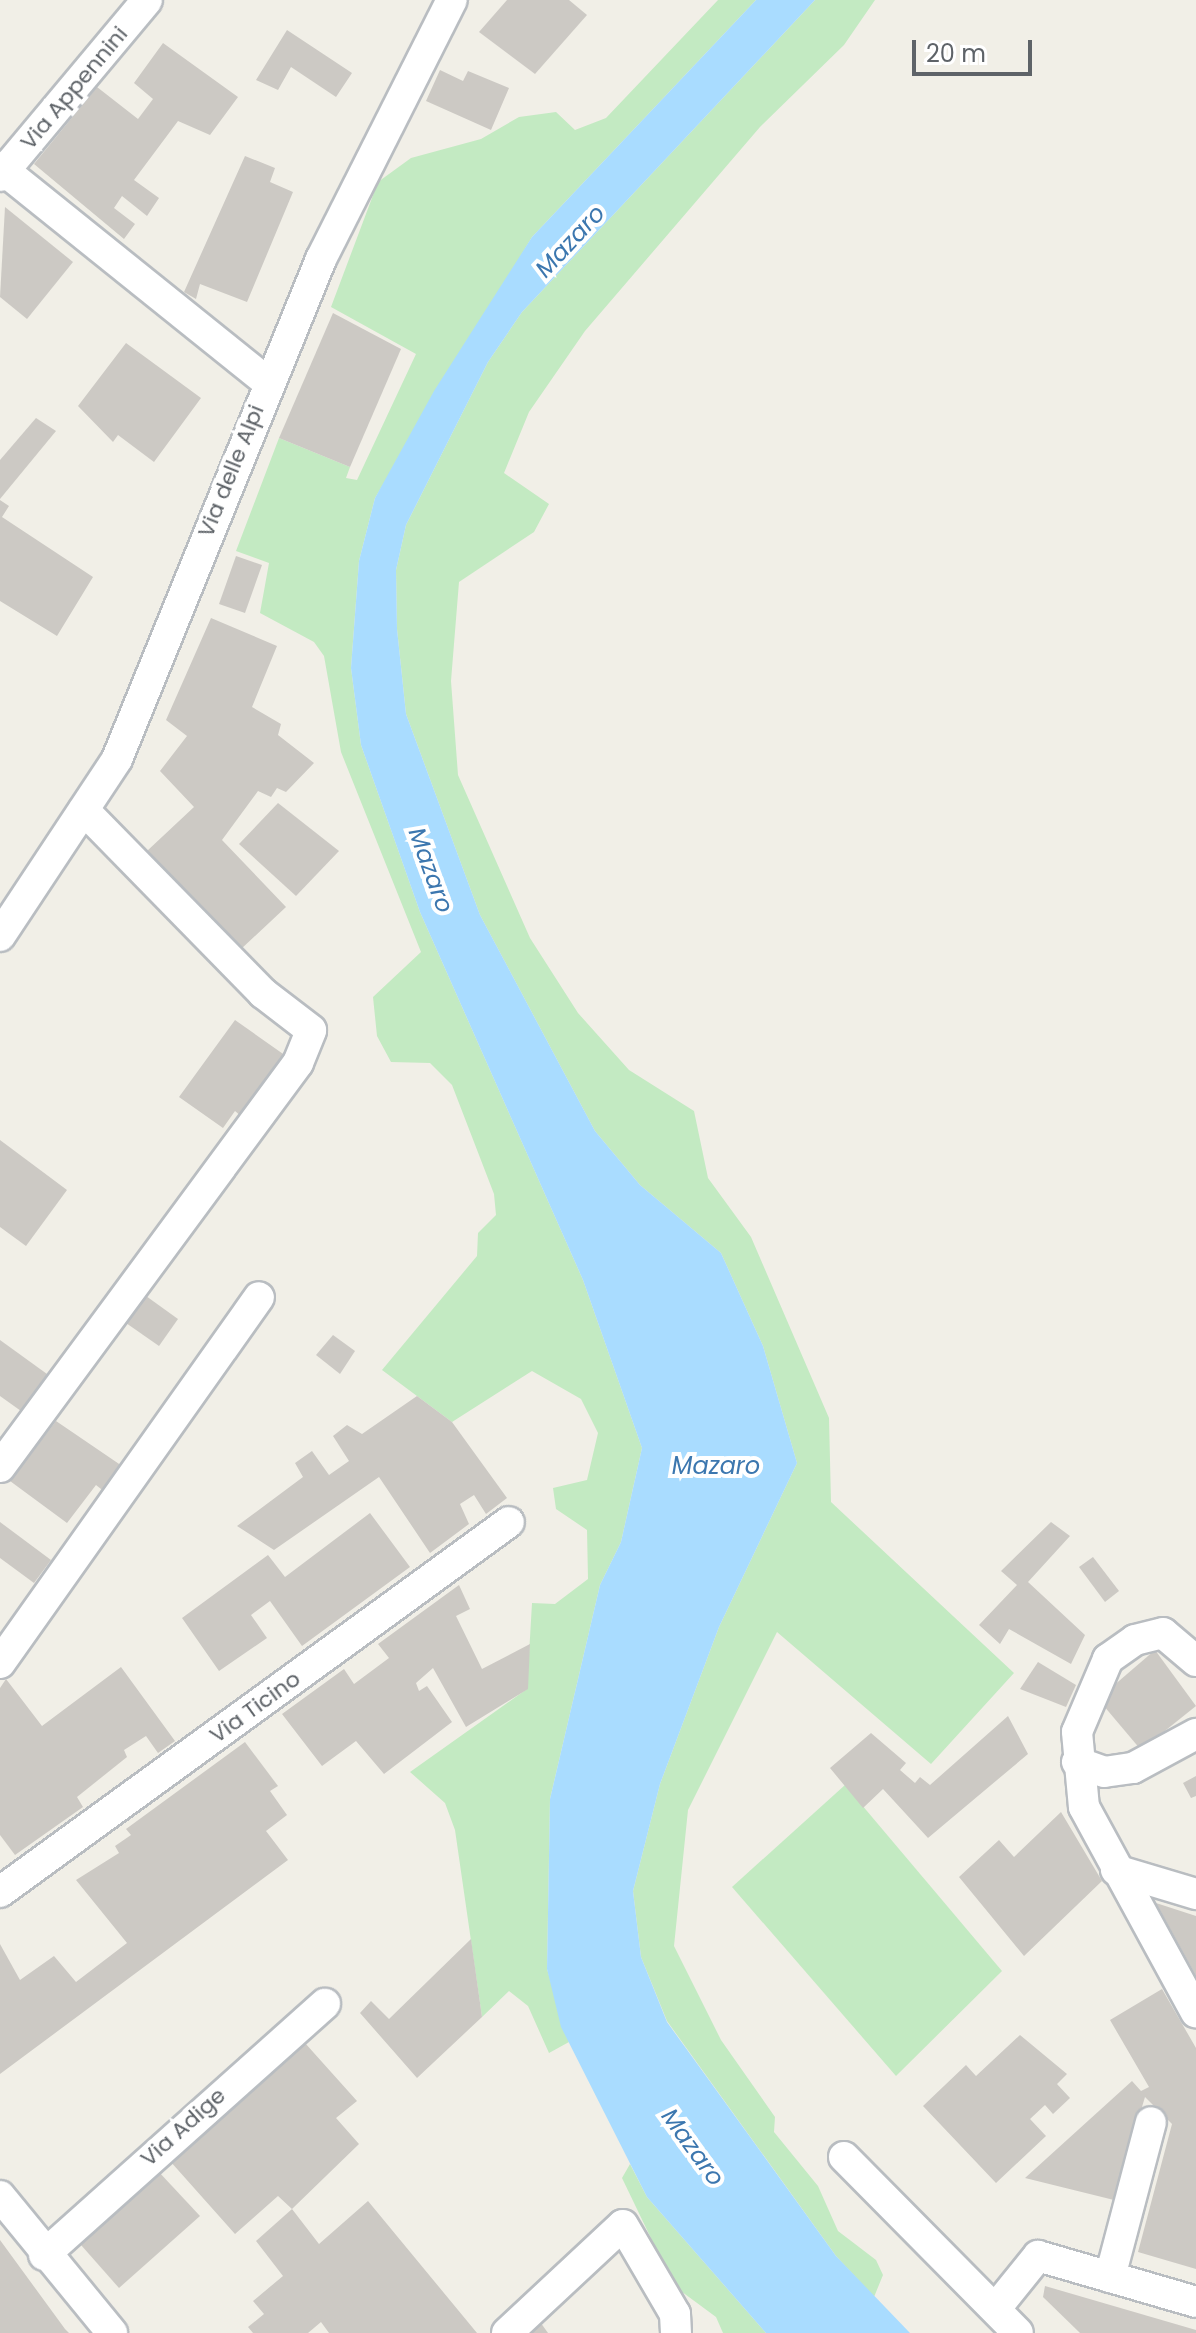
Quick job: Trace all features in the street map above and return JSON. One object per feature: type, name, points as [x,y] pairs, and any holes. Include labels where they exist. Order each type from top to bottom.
[{"type":"street","name":"Via Appennini","points":[[2,171],[147,0]]},
{"type":"street","name":"Via delle Alpi","points":[[0,936],[117,759],[267,382],[408,77],[452,0]]},
{"type":"street","points":[[2,171],[267,382]]},
{"type":"street","points":[[0,1467],[298,1063],[311,1030],[263,993],[84,810]]},
{"type":"street","points":[[0,1663],[259,1297]]},
{"type":"street","name":"Via Ticino","points":[[0,1892],[509,1522]]},
{"type":"street","points":[[1196,1661],[1163,1633],[1135,1640],[1108,1659],[1077,1732],[1077,1762],[1084,1807],[1196,2012]]},
{"type":"street","points":[[1077,1762],[1104,1772],[1133,1768],[1196,1734]]},
{"type":"street","points":[[1116,1870],[1190,1887]]},
{"type":"street","name":"Via Adige","points":[[44,2255],[325,2004]]},
{"type":"street","points":[[1110,2277],[1151,2122]]},
{"type":"street","points":[[844,2157],[1018,2333]]},
{"type":"street","points":[[0,2196],[44,2255],[112,2333]]},
{"type":"street","points":[[507,2333],[623,2225],[675,2314],[676,2333]]},
{"type":"street","points":[[996,2308],[1038,2256],[1196,2302]]},
{"type":"green space","points":[[718,0],[756,0],[532,237],[375,498],[359,561],[351,668],[361,745],[420,912],[583,1280],[642,1448],[621,1542],[600,1585],[550,1799],[547,1969],[569,2042],[549,2053],[528,2006],[509,1991],[482,2017],[455,1830],[445,1803],[410,1772],[527,1689],[532,1603],[555,1604],[588,1579],[587,1530],[556,1509],[553,1488],[587,1480],[598,1433],[581,1399],[532,1371],[452,1422],[382,1370],[477,1256],[478,1233],[496,1215],[494,1194],[452,1085],[430,1063],[391,1062],[377,1036],[373,997],[421,952],[341,752],[324,656],[314,642],[260,613],[269,563],[236,551],[279,438],[350,467],[346,478],[357,480],[416,354],[331,307],[378,182],[411,158],[481,139],[519,117],[556,112],[575,130],[606,118]]},
{"type":"green space","points":[[815,0],[875,0],[844,45],[760,127],[585,331],[529,412],[504,473],[549,504],[534,532],[459,582],[451,681],[458,775],[530,938],[578,1013],[629,1070],[694,1111],[708,1178],[751,1237],[829,1418],[831,1502],[1014,1673],[931,1764],[777,1632],[688,1810],[674,1946],[721,2040],[775,2117],[774,2132],[818,2186],[838,2231],[876,2260],[883,2275],[874,2297],[836,2256],[667,2021],[641,1957],[633,1891],[660,1784],[719,1627],[797,1463],[763,1346],[721,1253],[640,1185],[595,1131],[480,915],[406,714],[397,629],[396,570],[406,525],[488,362],[522,312]]},
{"type":"green space","points":[[845,1785],[1002,1971],[896,2076],[732,1887]]},
{"type":"green space","points":[[630,2164],[647,2197],[766,2333],[723,2333],[716,2317],[674,2286],[622,2178]]},
{"type":"water","name":"Mazaro","points":[[756,0],[815,0],[522,312],[488,362],[406,525],[396,570],[397,629],[406,714],[480,915],[595,1131],[640,1185],[721,1253],[763,1346],[797,1463],[719,1627],[660,1784],[633,1891],[641,1957],[667,2022],[836,2256],[910,2333],[766,2333],[647,2197],[561,2027],[547,1969],[550,1799],[600,1585],[621,1542],[642,1448],[583,1280],[420,912],[361,745],[351,668],[359,561],[375,498],[434,391],[532,237]]},
{"type":"building","points":[[507,0],[569,0],[587,15],[535,74],[479,32]]},
{"type":"building","points":[[287,30],[352,73],[336,97],[291,67],[278,90],[256,80]]},
{"type":"building","points":[[163,43],[238,97],[210,135],[178,121],[134,180],[159,198],[147,216],[122,196],[114,208],[135,224],[124,239],[34,164],[97,87],[138,119],[153,99],[134,83]]},
{"type":"building","points":[[440,70],[463,81],[468,71],[509,88],[491,130],[426,101]]},
{"type":"building","points":[[245,156],[275,168],[270,182],[293,192],[247,302],[200,284],[196,299],[184,292]]},
{"type":"building","points":[[5,207],[73,262],[27,319],[0,297]]},
{"type":"building","points":[[333,313],[401,349],[350,467],[279,438]]},
{"type":"building","points":[[126,343],[201,398],[154,462],[118,435],[113,442],[78,406]]},
{"type":"building","points":[[36,418],[56,431],[0,499],[0,460]]},
{"type":"building","points":[[0,500],[9,506],[2,517],[93,577],[57,636],[0,601]]},
{"type":"building","points":[[236,556],[262,565],[245,613],[219,604]]},
{"type":"building","points":[[211,618],[277,646],[252,707],[281,724],[278,735],[314,763],[286,792],[277,788],[271,797],[258,791],[222,840],[286,907],[240,950],[147,851],[194,807],[160,771],[187,736],[166,720]]},
{"type":"building","points":[[278,803],[339,851],[296,896],[239,844]]},
{"type":"building","points":[[235,1020],[286,1056],[242,1117],[235,1111],[223,1128],[179,1097]]},
{"type":"building","points":[[0,1140],[67,1190],[26,1246],[0,1227]]},
{"type":"building","points":[[146,1296],[178,1319],[159,1346],[126,1323]]},
{"type":"building","points":[[333,1335],[355,1351],[340,1374],[316,1355]]},
{"type":"building","points":[[0,1340],[47,1374],[21,1411],[0,1396]]},
{"type":"building","points":[[417,1396],[452,1422],[507,1498],[486,1514],[474,1495],[460,1504],[469,1524],[430,1553],[379,1477],[274,1550],[237,1526],[303,1477],[295,1463],[312,1451],[329,1475],[349,1461],[333,1436],[347,1425],[362,1434]]},
{"type":"building","points":[[56,1421],[125,1468],[106,1493],[96,1485],[67,1523],[10,1481]]},
{"type":"building","points":[[370,1513],[410,1567],[302,1646],[270,1601],[251,1615],[267,1638],[219,1671],[182,1618],[268,1555],[285,1577]]},
{"type":"building","points":[[0,1522],[51,1560],[34,1583],[0,1558]]},
{"type":"building","points":[[1051,1522],[1070,1536],[1028,1582],[1085,1635],[1071,1664],[1009,1629],[1000,1644],[979,1625],[1017,1585],[1001,1571]]},
{"type":"building","points":[[1093,1557],[1119,1591],[1105,1602],[1079,1567]]},
{"type":"building","points":[[459,1585],[470,1609],[456,1616],[482,1669],[530,1644],[528,1689],[466,1727],[433,1668],[416,1683],[419,1691],[427,1686],[452,1722],[384,1774],[356,1741],[322,1766],[282,1714],[344,1669],[354,1684],[389,1658],[378,1644]]},
{"type":"building","points":[[1155,1650],[1196,1706],[1141,1750],[1098,1699]]},
{"type":"building","points":[[1038,1662],[1076,1685],[1066,1707],[1020,1689]]},
{"type":"building","points":[[121,1667],[175,1741],[158,1753],[146,1736],[124,1750],[127,1757],[77,1797],[83,1807],[15,1855],[0,1835],[0,1688],[6,1679],[42,1726]]},
{"type":"building","points":[[1008,1716],[1028,1754],[928,1838],[883,1789],[863,1808],[830,1768],[871,1733],[906,1763],[900,1770],[915,1783],[920,1777],[930,1785]]},
{"type":"building","points":[[245,1742],[278,1786],[270,1791],[287,1815],[266,1831],[288,1860],[0,2074],[0,1944],[20,1980],[54,1956],[76,1982],[127,1943],[76,1880],[119,1853],[115,1846],[131,1835],[126,1829]]},
{"type":"building","points":[[1196,1776],[1196,1796],[1191,1798],[1183,1783]]},
{"type":"building","points":[[1061,1812],[1102,1881],[1024,1956],[959,1877],[999,1840],[1014,1857]]},
{"type":"building","points":[[1156,1903],[1196,1916],[1196,1976]]},
{"type":"building","points":[[471,1939],[482,2017],[417,2078],[360,2013],[371,2001],[389,2019]]},
{"type":"building","points":[[1162,1989],[1196,2048],[1196,2269],[1138,2252],[1172,2124],[1145,2097],[1114,2200],[1025,2178],[1132,2081],[1141,2091],[1149,2087],[1110,2020]]},
{"type":"building","points":[[1020,2035],[1067,2074],[1057,2084],[1070,2098],[1053,2114],[1045,2105],[1030,2119],[1046,2136],[996,2183],[923,2106],[966,2065],[976,2076]]},
{"type":"building","points":[[305,2043],[357,2101],[336,2118],[359,2144],[292,2209],[278,2196],[235,2234],[170,2161]]},
{"type":"building","points":[[158,2171],[200,2216],[119,2288],[81,2245],[84,2236]]},
{"type":"building","points":[[368,2201],[477,2333],[329,2333],[321,2322],[308,2333],[253,2333],[248,2327],[264,2314],[253,2301],[283,2276],[256,2241],[292,2209],[319,2244]]},
{"type":"building","points":[[0,2240],[65,2329],[69,2333],[0,2333]]},
{"type":"building","points":[[1045,2286],[1196,2330],[1196,2333],[1080,2333],[1043,2297]]},
{"type":"building","points":[[538,2319],[548,2333],[522,2333]]}]
